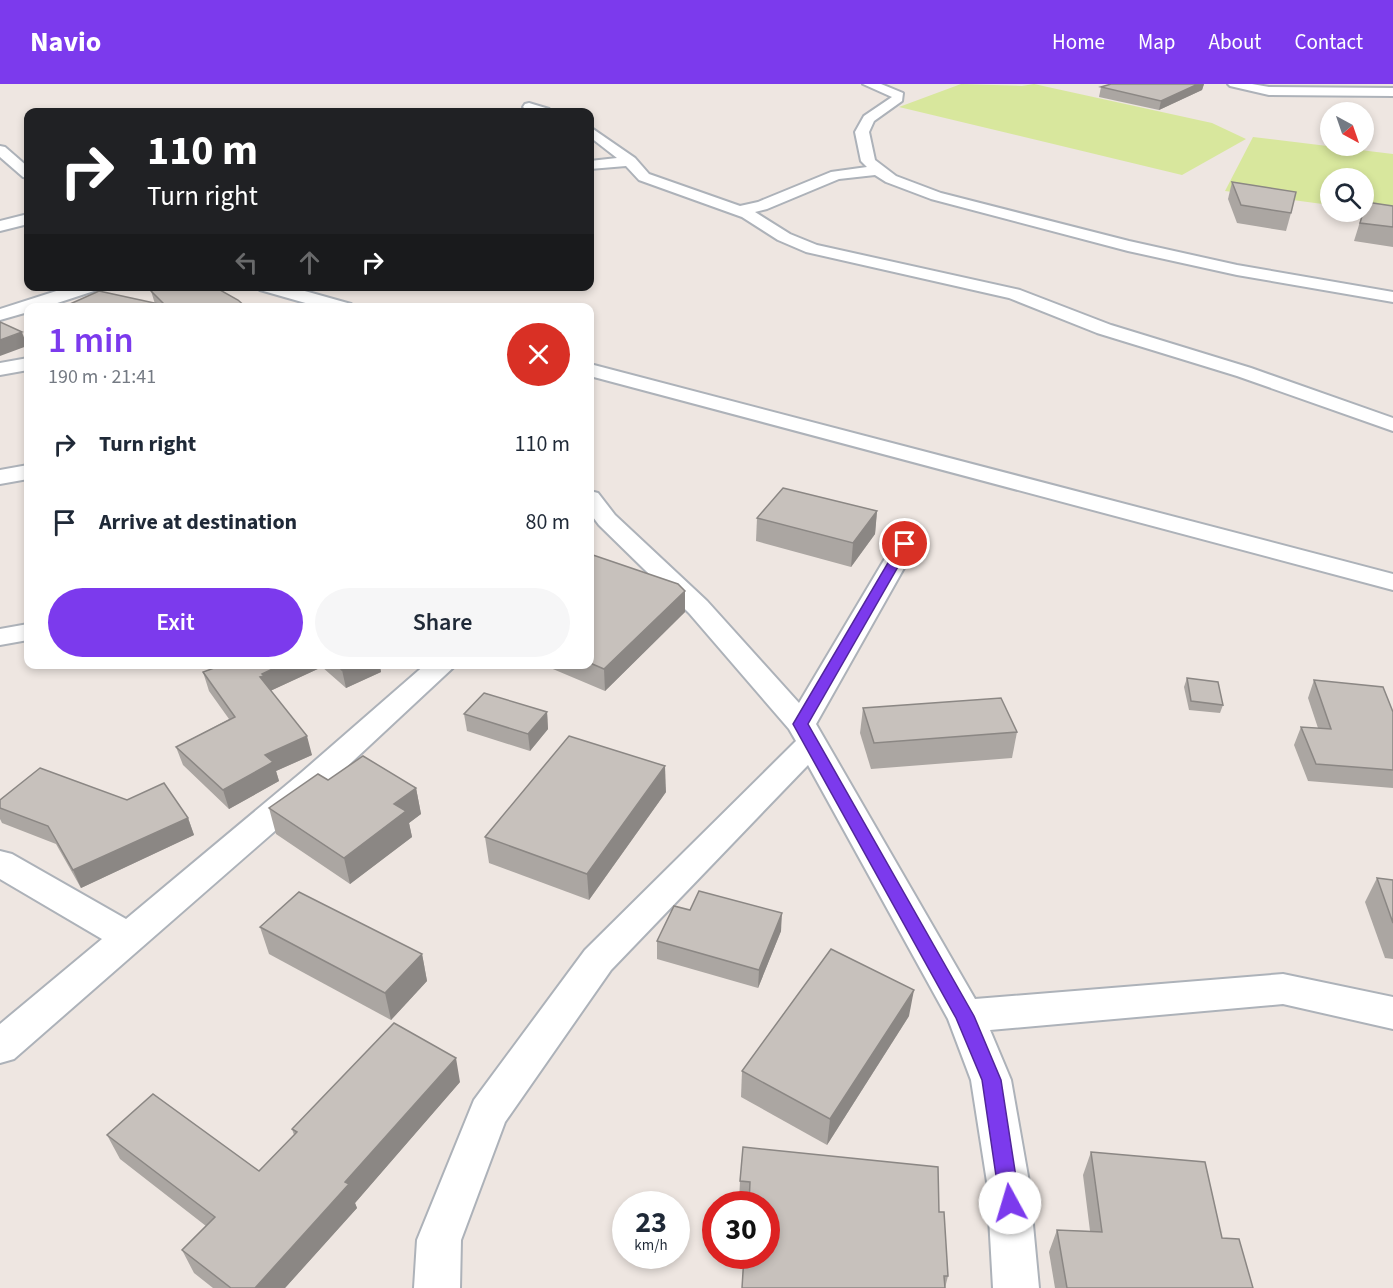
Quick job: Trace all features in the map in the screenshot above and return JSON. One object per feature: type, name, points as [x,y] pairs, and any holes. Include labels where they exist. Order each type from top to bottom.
[{"type":"street","points":[[868,84],[903,91],[898,98],[869,119],[862,132],[868,161],[891,179],[936,196],[1128,246],[1237,270],[1393,297]]},
{"type":"street","points":[[1234,84],[1269,91],[1393,92]]},
{"type":"street","points":[[594,134],[630,161],[644,177],[738,211],[784,237],[812,249],[1014,294],[1104,329],[1244,372],[1393,425]]},
{"type":"street","points":[[0,150],[24,169]]},
{"type":"street","points":[[594,165],[630,161]]},
{"type":"street","points":[[738,211],[762,206],[836,175],[878,170]]},
{"type":"street","points":[[0,172],[24,171]]},
{"type":"street","points":[[0,226],[24,220]]},
{"type":"street","points":[[38,303],[75,291]]},
{"type":"street","points":[[279,291],[310,303]]},
{"type":"street","points":[[0,315],[24,307]]},
{"type":"street","points":[[0,369],[24,365]]},
{"type":"street","points":[[594,372],[1393,582]]},
{"type":"street","points":[[0,477],[24,473]]},
{"type":"street","points":[[594,519],[698,607],[806,733],[964,1016],[991,1080],[1008,1182],[1016,1288]]},
{"type":"street","points":[[437,1288],[439,1240],[488,1113],[598,960],[806,733],[905,544]]},
{"type":"street","points":[[0,637],[24,633]]},
{"type":"street","points":[[0,1047],[437,669]]},
{"type":"street","points":[[0,862],[129,937]]},
{"type":"street","points":[[964,1016],[1282,988],[1393,1013]]},
{"type":"green space","points":[[961,84],[1022,86],[1034,84],[1212,123],[1246,139],[1182,175],[899,107]]},
{"type":"green space","points":[[1253,137],[1320,145],[1320,156],[1374,156],[1374,152],[1393,154],[1393,214],[1374,211],[1374,168],[1320,168],[1320,204],[1225,191]]},
{"type":"building","points":[[1111,84],[1198,84],[1161,101],[1101,87]]},
{"type":"building","points":[[1232,182],[1296,192],[1291,213],[1241,205]]},
{"type":"building","points":[[1374,203],[1393,206],[1393,227],[1360,223],[1374,222]]},
{"type":"building","points":[[99,291],[154,303],[72,303]]},
{"type":"building","points":[[151,291],[222,291],[241,303],[163,303]]},
{"type":"building","points":[[0,322],[22,332],[0,340]]},
{"type":"building","points":[[783,488],[877,511],[853,543],[757,518]]},
{"type":"building","points":[[594,555],[678,584],[685,591],[604,669],[594,665]]},
{"type":"building","points":[[211,669],[272,669],[260,677],[307,736],[265,755],[273,762],[223,790],[176,747],[235,717],[203,672]]},
{"type":"building","points":[[1187,678],[1218,682],[1223,705],[1191,701]]},
{"type":"building","points":[[1314,680],[1383,687],[1393,712],[1393,770],[1316,764],[1301,727],[1331,729]]},
{"type":"building","points":[[484,693],[547,712],[528,734],[464,714]]},
{"type":"building","points":[[1001,698],[1017,732],[874,743],[863,708]]},
{"type":"building","points":[[569,736],[665,766],[587,874],[485,837]]},
{"type":"building","points":[[363,756],[416,788],[394,804],[406,811],[344,858],[269,808],[318,774],[328,780]]},
{"type":"building","points":[[40,768],[127,800],[164,783],[188,818],[73,870],[48,826],[0,808],[0,800]]},
{"type":"building","points":[[1377,878],[1393,880],[1393,923]]},
{"type":"building","points":[[699,891],[782,913],[759,970],[657,941],[674,906],[690,910]]},
{"type":"building","points":[[299,892],[422,954],[385,993],[260,927]]},
{"type":"building","points":[[831,949],[914,990],[830,1119],[742,1071]]},
{"type":"building","points":[[394,1023],[456,1058],[345,1182],[349,1184],[255,1288],[231,1288],[182,1250],[215,1217],[107,1135],[153,1094],[259,1171],[297,1132],[292,1129]]},
{"type":"building","points":[[743,1147],[938,1167],[939,1212],[944,1212],[948,1276],[944,1276],[945,1288],[742,1288],[743,1269],[780,1269],[780,1191],[750,1191],[750,1182],[740,1181]]},
{"type":"building","points":[[1091,1152],[1205,1162],[1222,1238],[1239,1239],[1253,1288],[1067,1288],[1057,1230],[1102,1232]]},
{"type":"route","points":[[905,544],[801,724],[964,1016],[991,1080],[1010,1203]]}]
